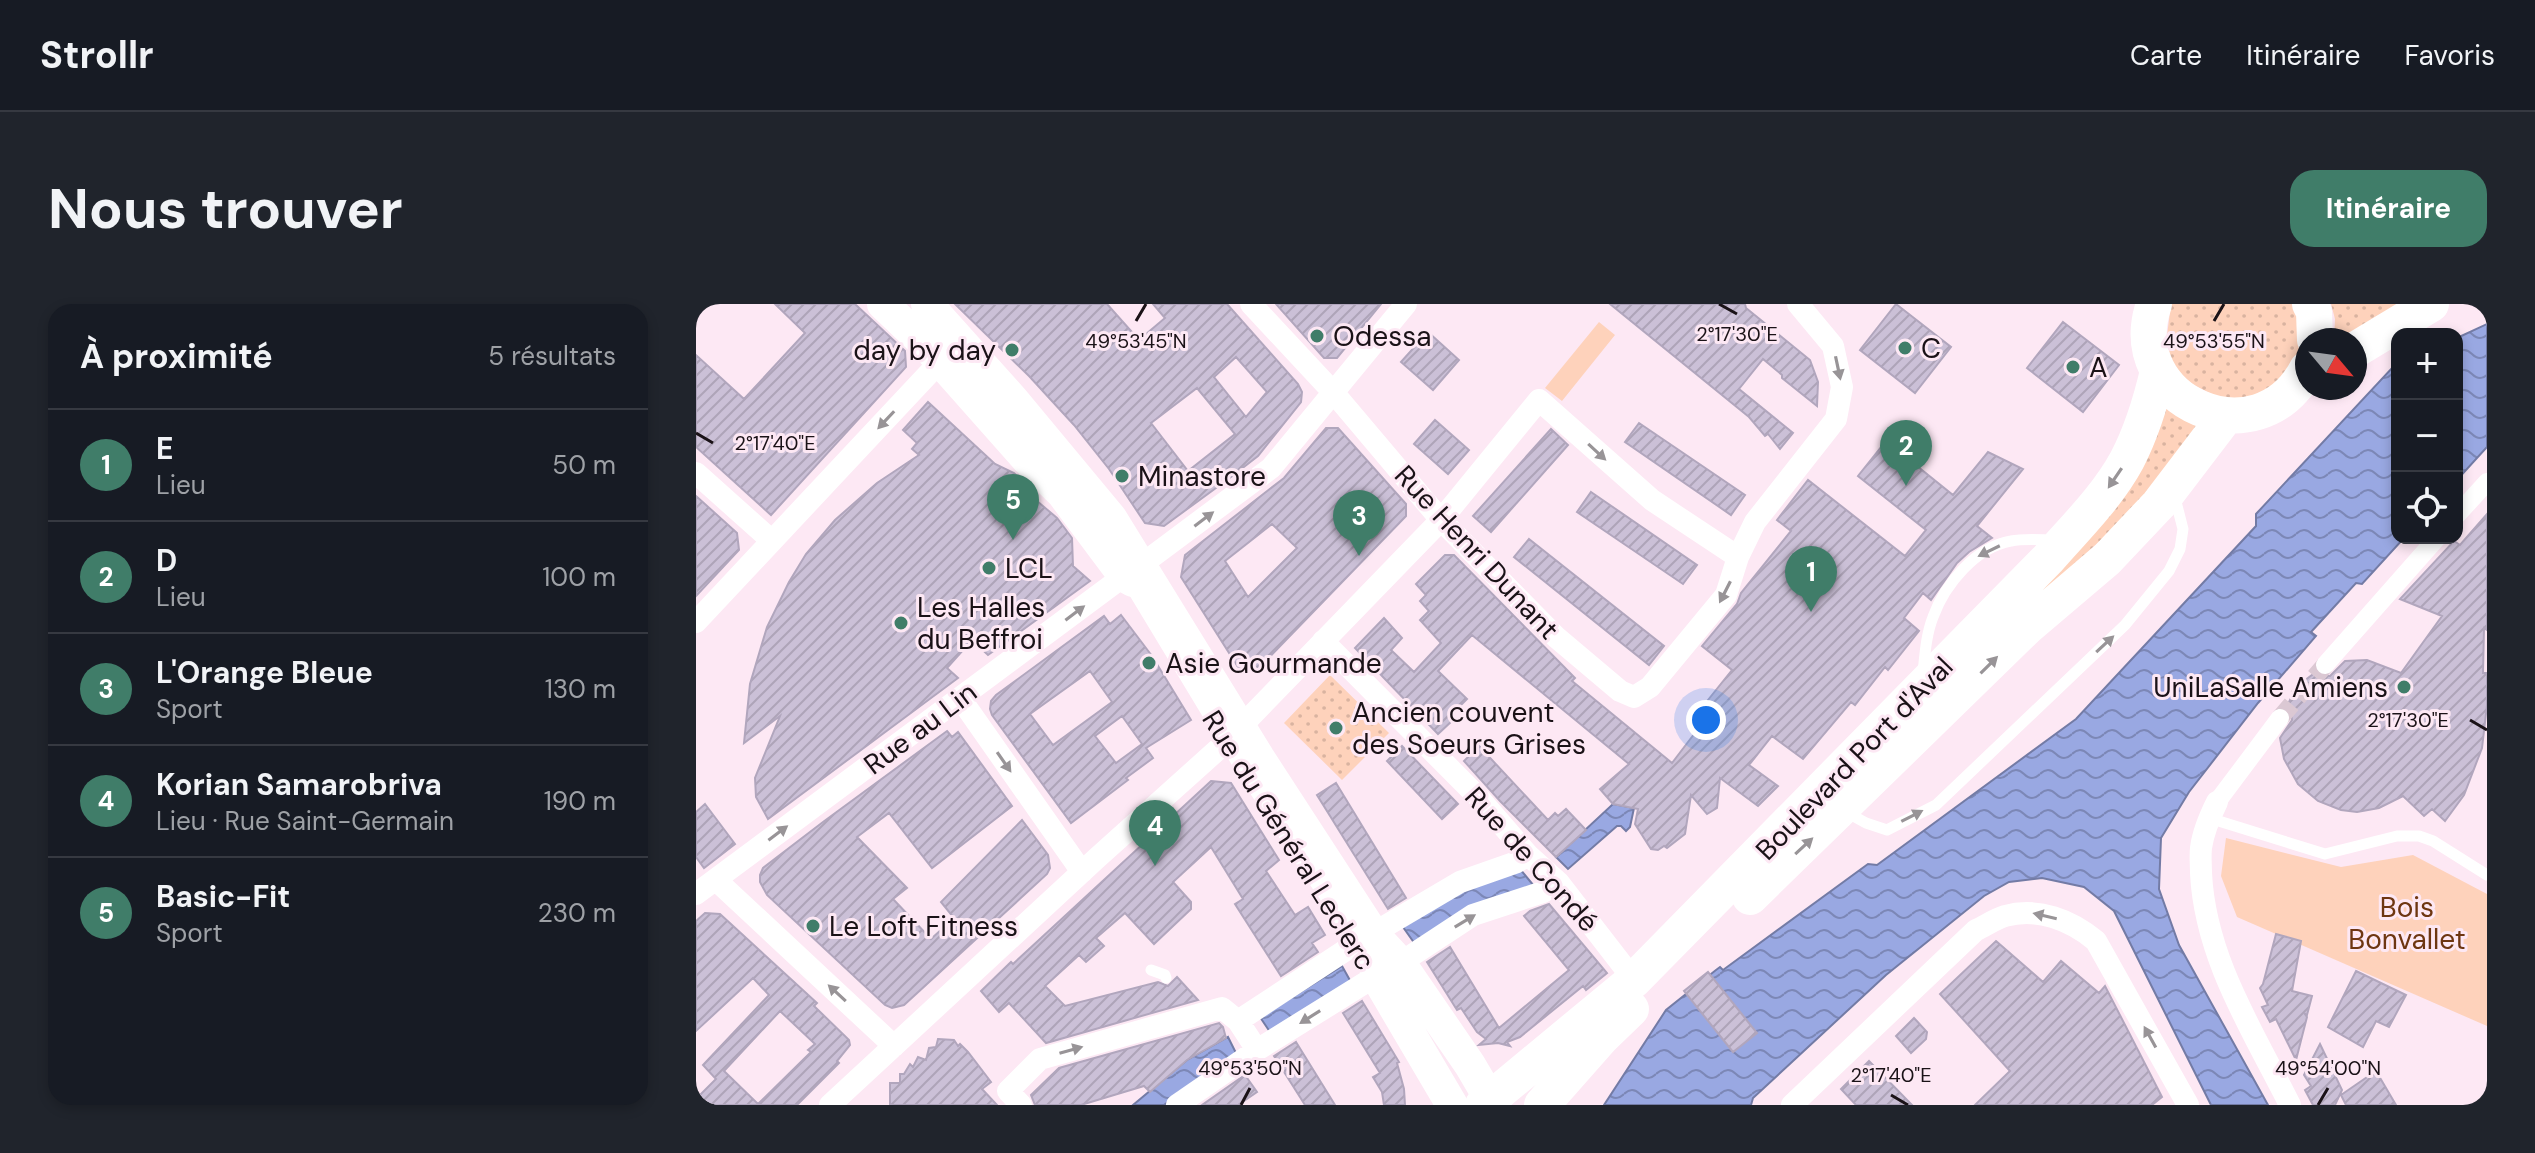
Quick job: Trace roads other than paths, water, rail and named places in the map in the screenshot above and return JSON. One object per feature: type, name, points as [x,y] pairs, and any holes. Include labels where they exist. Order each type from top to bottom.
[{"type":"main road","points":[[2154,304],[2149,333],[2151,353],[2170,389],[2186,402],[2205,412],[2226,416],[2260,412],[2282,399],[2295,386]]},
{"type":"main road","points":[[2310,304],[2314,312],[2315,328]]},
{"type":"main road","points":[[2367,343],[2431,304]]},
{"type":"main road","name":"Rue du Général Leclerc","points":[[908,308],[949,352],[1026,458],[1157,594],[1233,735],[1365,939],[1470,1065],[1489,1103]]},
{"type":"main road","name":"Rue du Général Leclerc","points":[[908,308],[911,330],[949,352],[1013,400],[1111,518],[1132,570]]},
{"type":"main road","name":"Boulevard Port d'Aval","points":[[1489,1103],[1634,980],[2064,540],[2098,502],[2127,460],[2158,371]]},
{"type":"main road","name":"Boulevard Port d'Aval","points":[[1553,1101],[1601,1038],[1842,810],[2027,627],[2107,559],[2172,488],[2226,416]]},
{"type":"main road","name":"Rue du Général Leclerc","points":[[1388,969],[1452,1105]]},
{"type":"main road","points":[[1532,1065],[1553,1101]]},
{"type":"street","name":"Rue Henri Dunant","points":[[1251,304],[1333,392],[1441,520],[1556,637],[1620,691],[1634,697],[1650,687],[1726,595],[1738,557]]},
{"type":"street","name":"Rue au Lin","points":[[702,887],[1271,468],[1406,304]]},
{"type":"street","points":[[830,1105],[1233,735],[1441,520],[1539,400],[1652,500],[1738,557],[1755,522],[1836,419],[1841,399],[1842,387],[1833,346],[1798,304]]},
{"type":"street","points":[[696,622],[949,352]]},
{"type":"street","points":[[696,473],[772,541]]},
{"type":"street","points":[[2463,508],[2487,482]]},
{"type":"street","points":[[2325,665],[2432,544]]},
{"type":"street","name":"Rue de Condé","points":[[1323,641],[1478,797],[1528,855],[1562,887],[1634,980]]},
{"type":"street","points":[[960,698],[1082,872]]},
{"type":"street","points":[[2280,718],[2213,810],[2201,849],[2202,889],[2211,932],[2233,995],[2290,1105]]},
{"type":"street","points":[[1238,1021],[1460,882],[1517,862],[1528,855]]},
{"type":"street","points":[[702,887],[894,1046]]},
{"type":"street","points":[[1177,1105],[1257,1050],[1473,915],[1562,887]]},
{"type":"street","points":[[1792,1105],[1976,930],[2004,916],[2036,912],[2058,918],[2096,941],[2184,1097],[2164,1105]]},
{"type":"street","points":[[1014,1098],[1040,1059],[1177,1014],[1222,1008],[1238,1021],[1257,1050]]},
{"type":"lane","points":[[1842,810],[1887,830],[1936,805],[2125,625],[2169,571],[2180,549],[2183,529],[2172,488]]},
{"type":"lane","points":[[1921,689],[1926,641],[1933,616],[1945,592],[1979,554],[2011,541],[2064,540]]},
{"type":"lane","name":"Rue du Général Leclerc","points":[[1132,570],[1233,735]]},
{"type":"lane","points":[[2213,810],[2325,854],[2397,836],[2419,836],[2433,841],[2487,875]]},
{"type":"lane","points":[[1151,970],[1166,978]]},
{"type":"water","points":[[2487,324],[2487,447],[2463,473],[2463,400],[2463,335]]},
{"type":"water","points":[[2391,369],[2391,544],[2399,544],[2362,584],[2356,583],[2311,632],[2316,636],[2258,703],[2189,792],[2161,838],[2159,889],[2179,945],[2268,1105],[2211,1105],[2114,911],[2084,887],[2042,878],[2009,882],[1984,896],[1886,975],[1753,1098],[1751,1105],[1604,1105],[1666,1010],[1720,967],[1723,970],[1868,864],[1877,865],[2076,719],[2256,526],[2256,514],[2362,400],[2367,400],[2367,395]]},
{"type":"water","points":[[1613,804],[1634,808],[1630,827],[1626,831],[1617,826],[1568,869],[1556,857]]},
{"type":"water","points":[[1520,869],[1534,886],[1415,944],[1403,927],[1460,891]]},
{"type":"water","points":[[1342,966],[1352,984],[1272,1035],[1260,1017]]},
{"type":"water","points":[[1228,1037],[1237,1055],[1211,1069],[1164,1105],[1133,1105],[1187,1060]]},
{"type":"tunnel","points":[[2280,718],[2325,665]]},
{"type":"place","name":"Odessa","points":[[1317,336]]},
{"type":"place","name":"C","points":[[1905,348]]},
{"type":"place","name":"day by day","points":[[1012,350]]},
{"type":"place","name":"A","points":[[2073,367]]},
{"type":"place","name":"Minastore","points":[[1122,476]]},
{"type":"place","name":"D","points":[[1906,486]]},
{"type":"place","name":"Basic-Fit","points":[[1013,540]]},
{"type":"place","name":"L'Orange Bleue","points":[[1359,556]]},
{"type":"place","name":"LCL","points":[[989,568]]},
{"type":"place","name":"E","points":[[1811,612]]},
{"type":"place","name":"Les Halles du Beffroi","points":[[901,623]]},
{"type":"place","name":"Asie Gourmande","points":[[1149,663]]},
{"type":"place","name":"UniLaSalle Amiens","points":[[2404,687]]},
{"type":"place","name":"Ancien couvent des Soeurs Grises","points":[[1336,728]]},
{"type":"place","name":"Korian Samarobriva","points":[[1155,866]]},
{"type":"place","name":"Le Loft Fitness","points":[[813,926]]},
{"type":"park label","name":"Bois Bonvallet","points":[[2407,923]]}]
